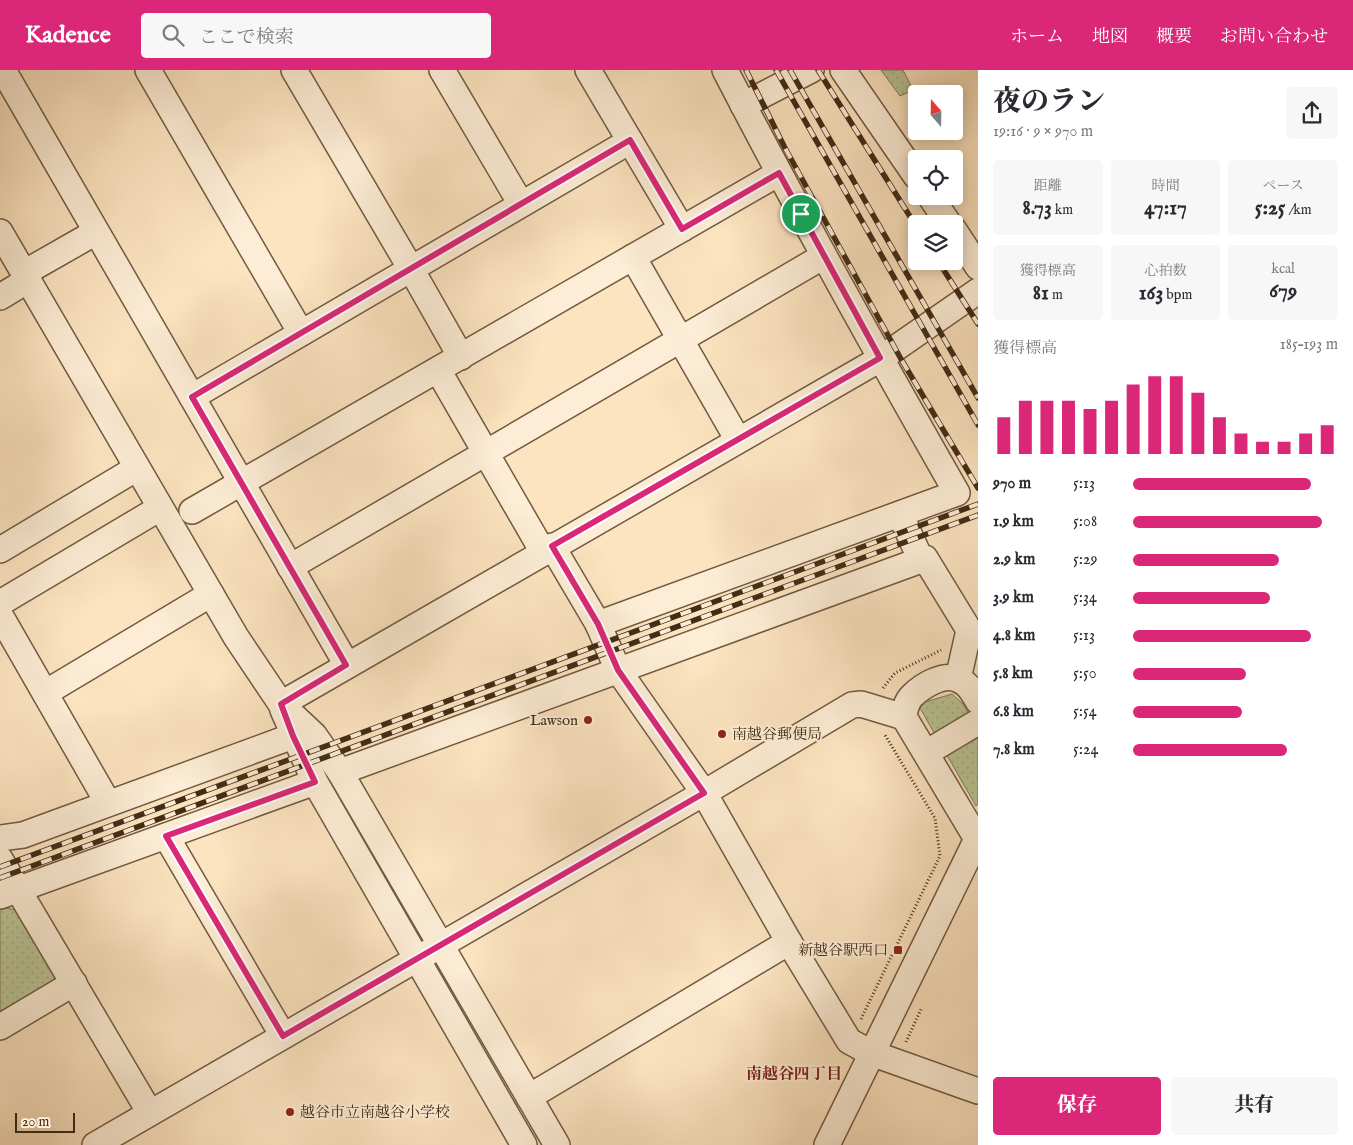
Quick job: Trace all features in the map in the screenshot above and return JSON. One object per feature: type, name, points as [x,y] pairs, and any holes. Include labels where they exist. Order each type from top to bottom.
[{"type":"street","points":[[2,70],[346,665]]},
{"type":"street","points":[[148,70],[301,334]]},
{"type":"street","points":[[294,70],[411,268],[461,357]]},
{"type":"street","points":[[442,70],[521,204]]},
{"type":"street","points":[[588,70],[682,229]]},
{"type":"street","points":[[598,624],[956,493],[824,256],[725,70]]},
{"type":"street","points":[[743,105],[811,70]]},
{"type":"street","points":[[843,70],[908,164]]},
{"type":"street","points":[[192,397],[630,140]]},
{"type":"street","points":[[192,511],[779,173]]},
{"type":"street","points":[[0,232],[236,637],[281,704],[314,735],[340,772],[557,1145]]},
{"type":"street","points":[[0,297],[26,277],[96,232]]},
{"type":"street","points":[[963,244],[978,267]]},
{"type":"street","points":[[290,567],[824,256]]},
{"type":"street","points":[[633,257],[738,440]]},
{"type":"street","points":[[281,704],[880,358],[978,291]]},
{"type":"street","points":[[438,370],[486,453],[547,549],[598,624],[618,670],[704,793],[789,942],[849,1041],[871,1053],[978,1091]]},
{"type":"street","points":[[0,550],[136,468]]},
{"type":"street","points":[[0,603],[160,508]]},
{"type":"street","points":[[900,514],[921,560]]},
{"type":"street","points":[[340,772],[925,558],[969,630],[958,679]]},
{"type":"street","points":[[45,693],[211,594]]},
{"type":"street","points":[[0,615],[108,803]]},
{"type":"street","points":[[827,1145],[977,838],[904,717],[905,707],[911,696],[938,679],[949,676],[969,686],[978,700]]},
{"type":"street","points":[[281,704],[293,736],[315,782],[524,1145]]},
{"type":"street","points":[[95,1145],[704,793],[852,705],[860,704],[904,717]]},
{"type":"street","points":[[926,753],[978,722]]},
{"type":"street","points":[[0,838],[23,834],[293,736]]},
{"type":"street","points":[[9,893],[315,782]]},
{"type":"street","points":[[166,836],[283,1036]]},
{"type":"street","points":[[0,860],[9,893],[74,983],[150,1113]]},
{"type":"street","points":[[529,1098],[789,942]]},
{"type":"street","points":[[0,1027],[74,983]]},
{"type":"path","points":[[860,1021],[940,856],[935,818],[883,731]]},
{"type":"green space","points":[[881,70],[903,70],[910,85],[908,85],[908,92],[900,96]]},
{"type":"green space","points":[[952,694],[963,704],[978,729],[978,804],[976,806],[920,708],[925,702]]},
{"type":"green space","points":[[0,907],[17,910],[58,975],[56,984],[0,1016]]},
{"type":"railway","points":[[746,70],[785,148],[901,359],[978,488]]},
{"type":"railway","points":[[776,70],[978,425]]},
{"type":"railway","points":[[790,70],[978,398]]},
{"type":"railway","points":[[818,70],[909,215]]},
{"type":"railway","points":[[944,270],[978,324]]},
{"type":"railway","points":[[0,867],[978,504]]},
{"type":"railway","points":[[0,878],[978,515]]},
{"type":"place","name":"Lawson","points":[[588,720]]},
{"type":"place","name":"南越谷郵便局","points":[[722,734]]},
{"type":"place","name":"新越谷駅西口","points":[[898,950]]},
{"type":"place","name":"越谷市立南越谷小学校","points":[[290,1112]]},
{"type":"district","name":"南越谷四丁目","points":[[794,1075]]},
{"type":"route","points":[[630,140],[682,229],[779,173],[801,214],[880,358],[552,546],[598,624],[618,670],[704,793],[283,1036],[166,836],[315,782],[293,736],[281,704],[346,665],[192,397],[630,140]]}]
